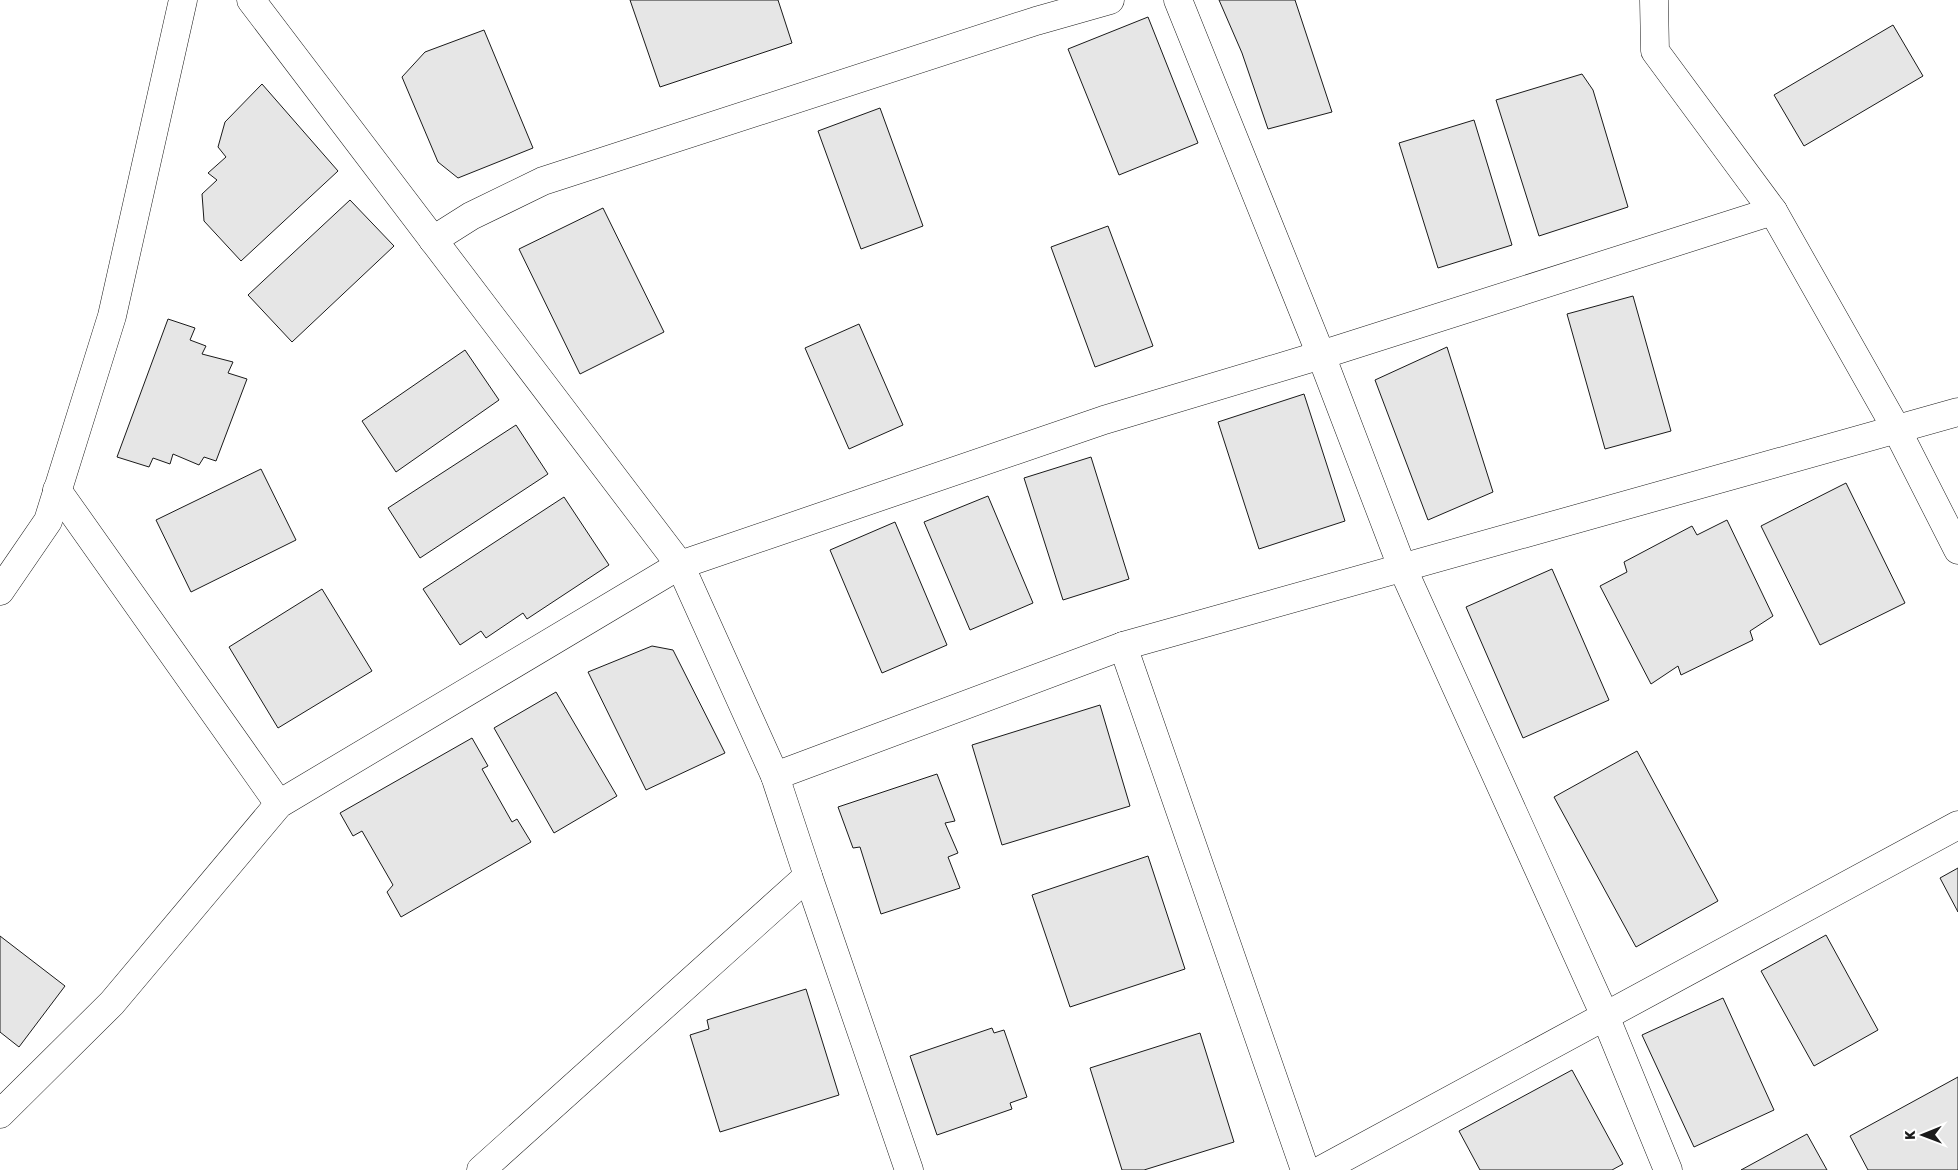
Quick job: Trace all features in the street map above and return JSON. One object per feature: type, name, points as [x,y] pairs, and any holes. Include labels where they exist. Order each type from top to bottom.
[{"type":"street","points":[[0,591],[48,521],[112,316],[183,0]]},
{"type":"street","points":[[251,0],[680,565],[775,776],[909,1170]]},
{"type":"street","points":[[433,240],[471,216],[543,181],[1030,10],[1110,0]]},
{"type":"street","points":[[1178,0],[1321,355],[1402,567],[1606,1016],[1668,1170]]},
{"type":"street","points":[[1654,0],[1655,51],[1773,211],[1897,430],[1958,550]]},
{"type":"street","points":[[0,1114],[112,1003],[279,804],[680,565],[1104,420],[1321,355],[1773,211]]},
{"type":"street","points":[[775,776],[1123,646],[1958,412]]},
{"type":"street","points":[[57,490],[279,804]]},
{"type":"street","points":[[1123,646],[1305,1170]]},
{"type":"street","points":[[1321,1170],[1958,825]]},
{"type":"street","points":[[481,1170],[808,876]]},
{"type":"building","points":[[630,0],[778,0],[792,43],[660,87]]},
{"type":"building","points":[[1219,0],[1295,0],[1332,112],[1268,129],[1242,53]]},
{"type":"building","points":[[1148,17],[1198,143],[1119,175],[1068,49]]},
{"type":"building","points":[[1893,25],[1923,76],[1804,146],[1774,95]]},
{"type":"building","points":[[484,30],[533,148],[458,178],[438,162],[402,77],[425,52]]},
{"type":"building","points":[[1582,74],[1593,90],[1628,207],[1539,236],[1496,100]]},
{"type":"building","points":[[262,84],[338,171],[241,261],[204,221],[202,194],[217,180],[208,173],[226,157],[218,147],[225,122]]},
{"type":"building","points":[[880,108],[923,226],[861,249],[818,131]]},
{"type":"building","points":[[1474,120],[1512,245],[1438,268],[1399,143]]},
{"type":"building","points":[[350,200],[394,246],[292,342],[248,295]]},
{"type":"building","points":[[603,208],[664,332],[580,374],[519,249]]},
{"type":"building","points":[[1108,226],[1153,346],[1095,367],[1051,247]]},
{"type":"building","points":[[1633,296],[1671,431],[1605,449],[1567,314]]},
{"type":"building","points":[[168,319],[195,328],[190,340],[206,346],[202,354],[233,362],[228,373],[247,379],[216,461],[204,457],[199,465],[173,454],[170,464],[153,458],[149,467],[117,457]]},
{"type":"building","points":[[859,324],[903,425],[849,449],[805,348]]},
{"type":"building","points":[[1447,347],[1493,492],[1428,520],[1375,380]]},
{"type":"building","points":[[465,350],[499,400],[396,472],[362,421]]},
{"type":"building","points":[[1304,394],[1345,521],[1259,549],[1218,422]]},
{"type":"building","points":[[516,425],[548,474],[420,558],[388,508]]},
{"type":"building","points":[[1091,457],[1129,579],[1063,600],[1024,478]]},
{"type":"building","points":[[261,469],[296,540],[191,592],[156,520]]},
{"type":"building","points":[[1846,483],[1905,603],[1820,645],[1761,526]]},
{"type":"building","points":[[988,496],[1033,603],[970,630],[924,522]]},
{"type":"building","points":[[564,497],[609,565],[527,619],[523,613],[486,638],[481,631],[460,645],[423,589]]},
{"type":"building","points":[[1727,520],[1773,616],[1750,631],[1753,640],[1681,675],[1678,666],[1651,684],[1600,586],[1627,572],[1624,562],[1692,526],[1697,535]]},
{"type":"building","points":[[895,522],[947,645],[882,673],[830,550]]},
{"type":"building","points":[[1552,569],[1609,700],[1523,738],[1466,607]]},
{"type":"building","points":[[322,589],[372,671],[278,728],[229,647]]},
{"type":"building","points":[[652,646],[673,650],[725,753],[646,790],[588,672]]},
{"type":"building","points":[[556,692],[617,796],[554,833],[494,728]]},
{"type":"building","points":[[1100,705],[1130,806],[1002,845],[972,745]]},
{"type":"building","points":[[472,738],[488,766],[482,769],[512,822],[517,819],[531,842],[401,917],[387,892],[393,885],[362,831],[353,836],[340,813]]},
{"type":"building","points":[[1637,751],[1718,901],[1636,947],[1554,797]]},
{"type":"building","points":[[937,774],[955,821],[945,823],[958,853],[948,857],[960,888],[881,914],[860,847],[853,848],[838,807]]},
{"type":"building","points":[[1148,856],[1185,969],[1070,1007],[1032,895]]},
{"type":"building","points":[[1958,868],[1958,912],[1940,878]]},
{"type":"building","points":[[1826,935],[1878,1030],[1814,1066],[1761,971]]},
{"type":"building","points":[[0,936],[65,986],[19,1047],[0,1032]]},
{"type":"building","points":[[806,989],[839,1095],[720,1132],[690,1035],[709,1029],[707,1020]]},
{"type":"building","points":[[1723,998],[1774,1110],[1694,1147],[1642,1035]]},
{"type":"building","points":[[992,1028],[994,1033],[1004,1030],[1027,1097],[1010,1103],[1012,1109],[937,1135],[910,1056]]},
{"type":"building","points":[[1200,1033],[1234,1142],[1144,1170],[1122,1170],[1090,1068]]},
{"type":"building","points":[[1572,1070],[1623,1164],[1612,1170],[1480,1170],[1459,1131]]},
{"type":"building","points":[[1958,1077],[1958,1170],[1868,1170],[1850,1136]]},
{"type":"building","points":[[1807,1134],[1827,1170],[1741,1170]]}]
